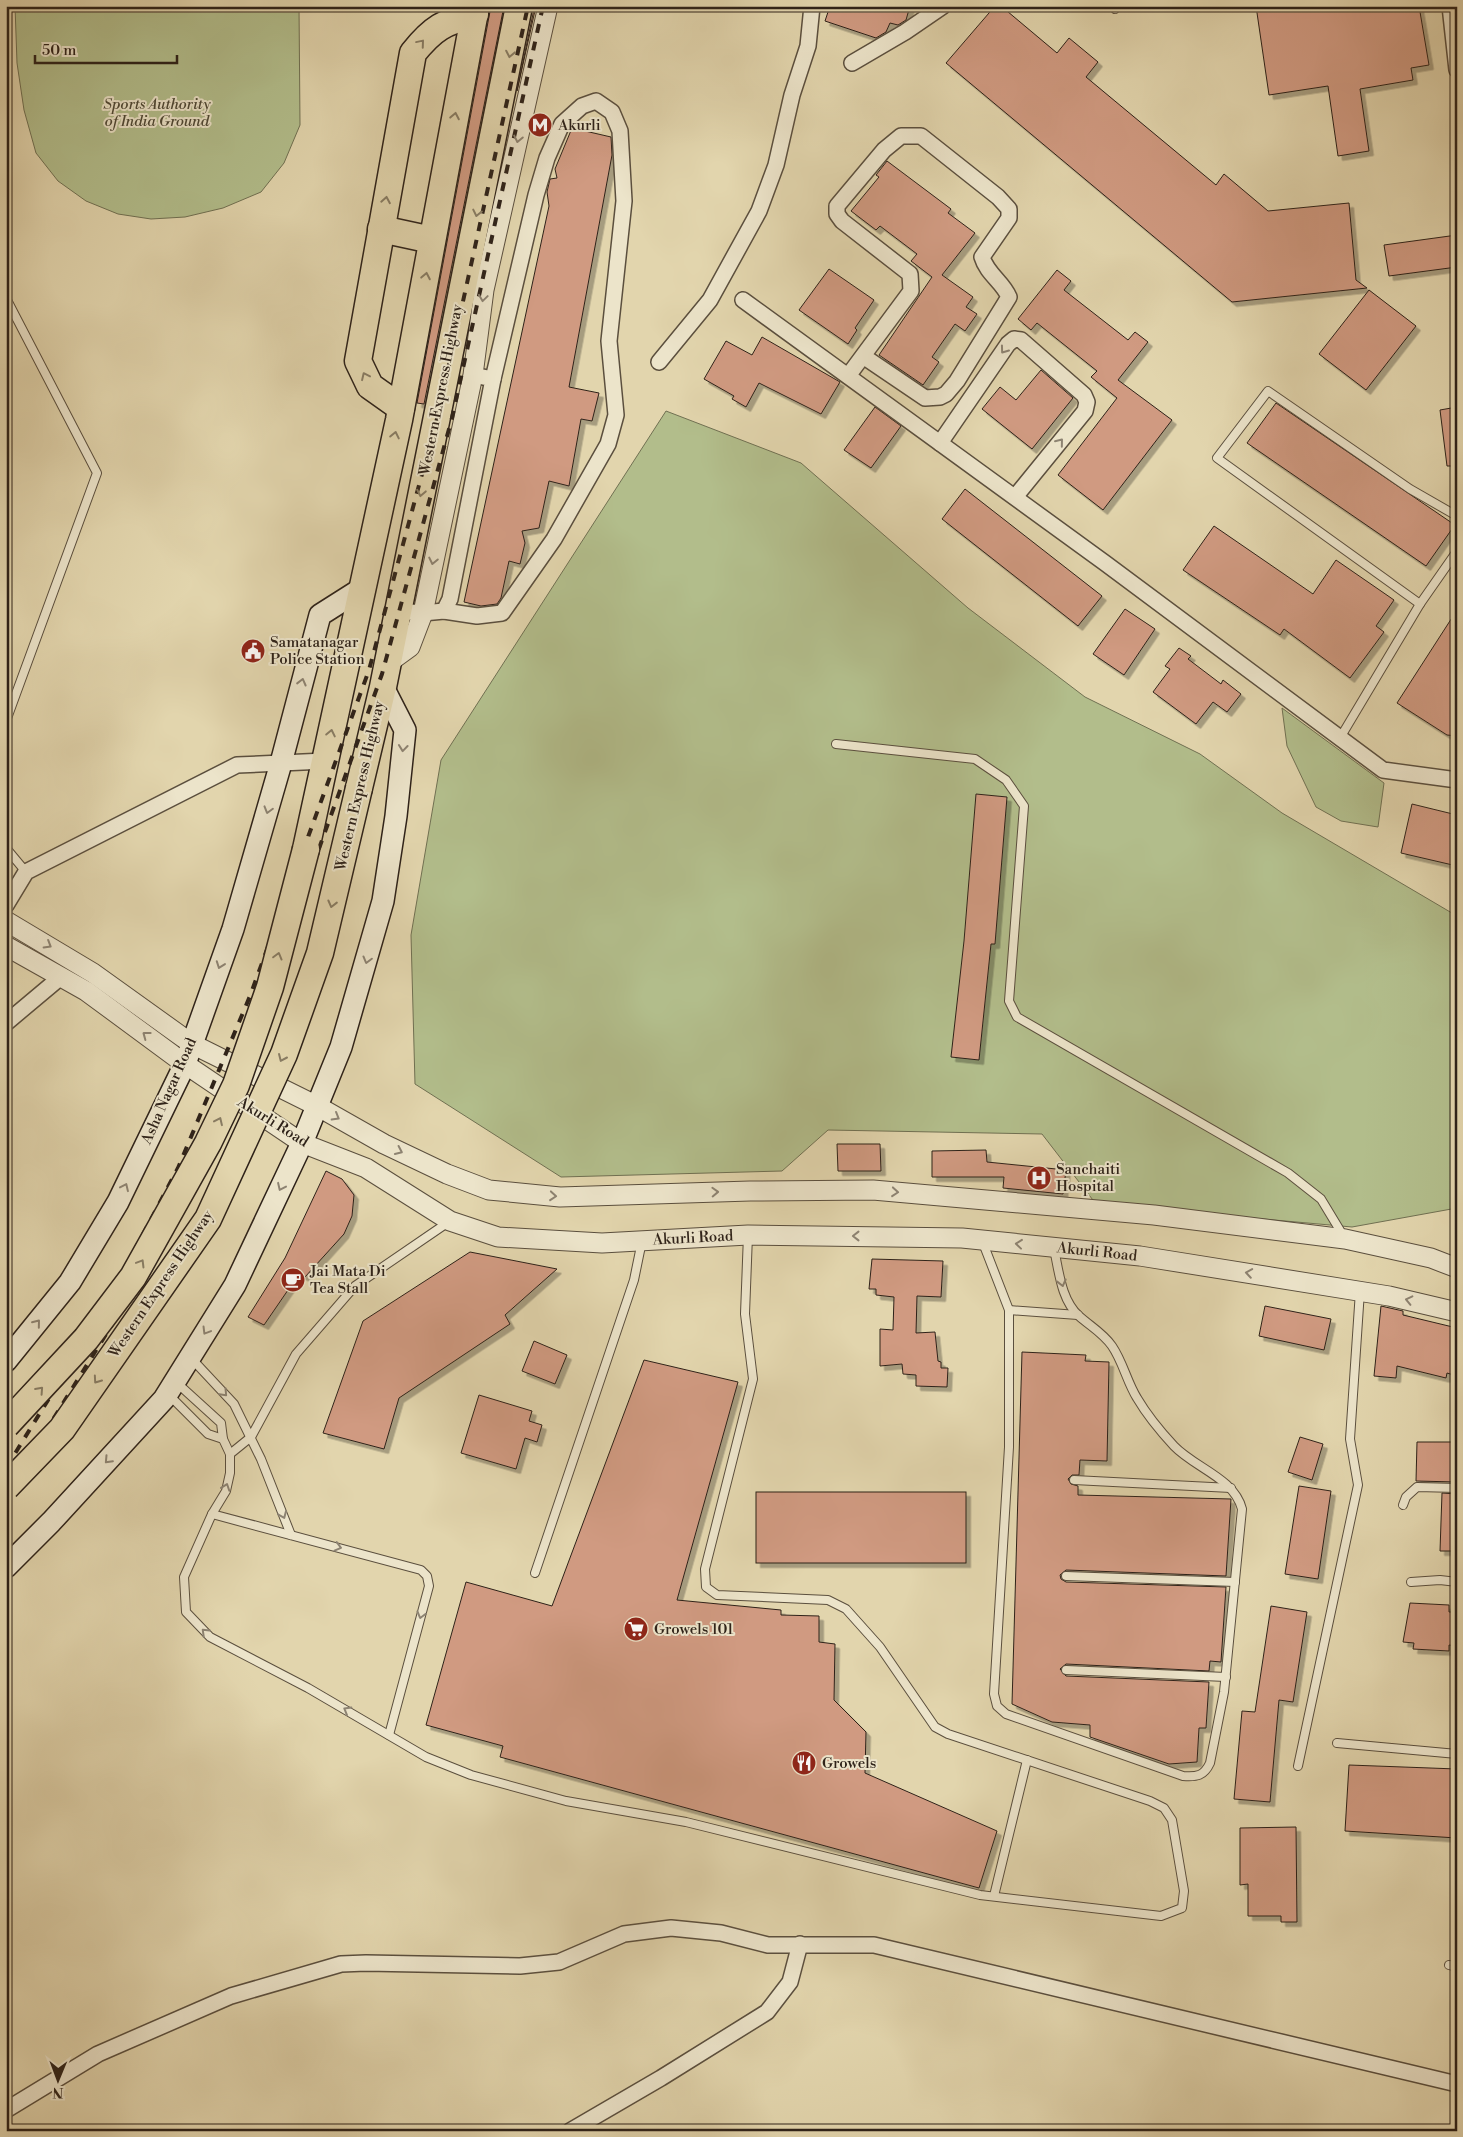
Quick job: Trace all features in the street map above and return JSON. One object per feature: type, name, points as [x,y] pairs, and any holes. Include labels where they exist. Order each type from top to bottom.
[{"type":"highway","name":"Western Express Highway","points":[[6,1487],[62,1429],[208,1219],[284,1054],[320,953],[385,675],[411,612],[519,6]]},
{"type":"highway","name":"Western Express Highway","points":[[6,1425],[86,1339],[133,1277],[165,1223],[208,1143],[236,1085],[270,987],[306,849],[401,408],[475,10]]},
{"type":"highway","points":[[401,408],[370,386],[358,361],[412,53],[428,33],[446,22],[475,10]]},
{"type":"highway","points":[[381,229],[432,240]]},
{"type":"main road","name":"Asha Nagar Road","points":[[6,1361],[70,1282],[85,1258],[118,1202],[185,1064],[233,929],[282,764],[320,615],[361,589]]},
{"type":"main road","points":[[6,1567],[51,1522],[172,1387],[235,1285],[302,1143],[341,1046],[383,901],[396,816],[405,730],[385,675]]},
{"type":"street","points":[[444,611],[450,599],[493,379],[536,195],[547,158],[562,124],[582,106],[596,101],[612,112],[620,131],[624,201],[609,341],[616,414],[608,444],[554,539],[502,613],[477,616],[444,611],[411,612],[473,375],[484,290],[548,6]]},
{"type":"street","points":[[659,362],[710,300],[760,211],[776,165],[792,95],[808,46],[812,6]]},
{"type":"street","points":[[852,63],[905,32],[943,6]]},
{"type":"street","points":[[1450,6],[1457,70]]},
{"type":"street","points":[[848,376],[911,291],[912,282],[910,274],[842,221],[838,214],[837,206],[884,150],[901,136],[921,136],[998,197],[1008,209],[1009,218],[982,258],[984,265],[1005,287],[1009,297],[957,381],[940,398],[925,398],[863,356]]},
{"type":"street","points":[[743,300],[1015,497],[1383,770],[1457,780]]},
{"type":"street","points":[[940,443],[1008,344],[1014,339],[1021,340],[1084,395],[1088,402],[1085,411],[1015,497]]},
{"type":"street","points":[[473,375],[493,379]]},
{"type":"street","points":[[6,905],[26,872],[237,765],[325,761]]},
{"type":"street","name":"Akurli Road","points":[[6,921],[93,973],[192,1044],[317,1106],[384,1144],[447,1174],[490,1190],[560,1197],[750,1191],[873,1190],[1154,1215],[1345,1239],[1431,1258],[1457,1268]]},
{"type":"street","name":"Akurli Road","points":[[6,946],[86,991],[185,1064],[302,1143],[366,1168],[450,1221],[498,1237],[602,1243],[748,1234],[906,1236],[982,1240],[1140,1256],[1360,1291],[1457,1312]]},
{"type":"street","points":[[6,1023],[62,976]]},
{"type":"street","points":[[6,2110],[98,2054],[231,1996],[341,1964],[520,1966],[559,1962],[624,1934],[671,1928],[721,1933],[768,1945],[874,1945],[1457,2084]]},
{"type":"street","points":[[570,2131],[661,2078],[767,2012],[790,1982],[800,1944]]},
{"type":"lane","points":[[6,298],[97,472],[6,721]]},
{"type":"lane","points":[[1420,604],[1217,458],[1268,391],[1410,489],[1457,516]]},
{"type":"lane","points":[[1340,738],[1420,604],[1457,551]]},
{"type":"lane","points":[[836,744],[975,759],[1006,780],[1024,806],[1008,1001],[1017,1017],[1288,1173],[1321,1199],[1345,1239]]},
{"type":"lane","points":[[6,848],[26,872]]},
{"type":"lane","points":[[230,1454],[251,1437],[296,1354],[355,1286],[450,1221]]},
{"type":"lane","points":[[172,1387],[221,1423],[222,1439],[230,1454],[230,1473],[226,1491],[212,1514],[184,1577],[186,1612],[210,1637],[308,1688],[426,1757],[470,1775],[566,1801],[686,1822],[994,1896],[1161,1916],[1182,1908],[1184,1891],[1172,1820],[1164,1808],[1150,1801],[948,1734],[935,1727],[880,1647],[846,1609],[828,1600],[717,1595],[706,1587],[705,1569],[753,1379],[745,1314],[748,1234]]},
{"type":"lane","points":[[982,1240],[1009,1310],[1010,1446],[994,1694],[996,1706],[1006,1714],[1183,1776],[1196,1777],[1205,1772],[1210,1763],[1226,1677],[1242,1509],[1239,1498],[1231,1488],[1175,1447],[1136,1398],[1113,1346],[1096,1328],[1078,1315],[1067,1302],[1053,1247]]},
{"type":"lane","points":[[535,1573],[634,1280],[642,1241]]},
{"type":"lane","points":[[1298,1766],[1358,1484],[1350,1439],[1360,1291]]},
{"type":"lane","points":[[1009,1310],[1078,1315]]},
{"type":"lane","points":[[190,1357],[234,1404],[251,1437],[292,1534]]},
{"type":"lane","points":[[172,1387],[208,1434],[222,1439]]},
{"type":"lane","points":[[1074,1480],[1231,1488]]},
{"type":"lane","points":[[1403,1505],[1406,1497],[1417,1487],[1457,1488]]},
{"type":"lane","points":[[212,1514],[421,1570],[427,1576],[429,1586],[389,1735]]},
{"type":"lane","points":[[1066,1576],[1235,1582]]},
{"type":"lane","points":[[1411,1582],[1440,1580],[1457,1582]]},
{"type":"lane","points":[[1066,1670],[1226,1677]]},
{"type":"lane","points":[[1337,1743],[1457,1754]]},
{"type":"lane","points":[[994,1896],[1027,1760]]},
{"type":"green space","name":"Sports Authority of India Ground","points":[[15,6],[299,6],[300,125],[284,163],[261,192],[223,208],[185,217],[151,219],[118,214],[86,201],[58,181],[36,153],[24,110],[17,63]]},
{"type":"green space","points":[[666,411],[801,463],[968,608],[1085,697],[1200,754],[1282,813],[1457,916],[1457,1208],[1352,1227],[1096,1204],[1042,1134],[828,1130],[782,1171],[561,1177],[415,1084],[411,935],[441,760]]},
{"type":"green space","points":[[1282,708],[1384,783],[1378,827],[1341,821],[1316,807],[1287,746]]},
{"type":"building","points":[[491,6],[504,6],[424,404],[417,403]]},
{"type":"building","points":[[534,6],[536,6],[517,91],[534,9]]},
{"type":"building","points":[[830,6],[910,6],[906,20],[898,25],[890,23],[886,32],[876,38],[825,21]]},
{"type":"building","points":[[995,6],[1001,6],[1057,53],[1069,38],[1098,62],[1086,77],[1216,185],[1224,174],[1268,211],[1349,203],[1356,280],[1367,288],[1232,302],[946,63]]},
{"type":"building","points":[[1256,6],[1419,6],[1429,65],[1411,68],[1413,80],[1360,89],[1369,151],[1338,156],[1328,86],[1269,95]]},
{"type":"building","points":[[572,128],[611,137],[612,155],[569,387],[599,393],[592,421],[581,419],[569,486],[549,481],[539,528],[522,531],[525,543],[520,564],[509,561],[501,598],[497,604],[481,606],[464,602],[549,206],[547,192],[550,179],[557,178],[555,169]]},
{"type":"building","points":[[887,161],[951,209],[948,213],[975,233],[942,275],[973,297],[966,307],[977,314],[965,331],[955,324],[932,357],[939,362],[923,385],[879,355],[932,277],[911,261],[917,254],[880,226],[876,230],[851,211],[879,177],[876,175]]},
{"type":"building","points":[[1457,235],[1457,267],[1389,276],[1384,245]]},
{"type":"building","points":[[829,269],[874,300],[855,328],[857,330],[848,344],[799,310]]},
{"type":"building","points":[[1057,270],[1071,281],[1064,290],[1128,340],[1135,332],[1148,342],[1118,380],[1172,420],[1103,510],[1058,475],[1117,398],[1091,377],[1097,371],[1037,323],[1031,330],[1018,319]]},
{"type":"building","points":[[1369,290],[1416,326],[1366,390],[1319,354]]},
{"type":"building","points":[[762,337],[840,382],[821,414],[759,383],[746,407],[732,399],[734,396],[704,379],[726,341],[752,355]]},
{"type":"building","points":[[1041,370],[1073,398],[1032,449],[982,409],[1000,387],[1016,400]]},
{"type":"building","points":[[1276,403],[1452,523],[1452,529],[1426,566],[1247,443]]},
{"type":"building","points":[[875,407],[901,426],[871,468],[844,450]]},
{"type":"building","points":[[1457,407],[1457,466],[1447,466],[1440,410]]},
{"type":"building","points":[[965,489],[1102,596],[1078,626],[942,519]]},
{"type":"building","points":[[1214,526],[1313,594],[1336,560],[1394,600],[1376,626],[1384,632],[1350,678],[1284,629],[1280,635],[1183,570]]},
{"type":"building","points":[[1125,609],[1155,629],[1124,675],[1093,654]]},
{"type":"building","points":[[1457,610],[1457,736],[1447,735],[1397,703]]},
{"type":"building","points":[[1179,648],[1191,656],[1188,659],[1221,684],[1223,680],[1241,694],[1227,712],[1213,702],[1196,724],[1153,692],[1170,669],[1165,666]]},
{"type":"building","points":[[976,794],[1007,797],[995,944],[991,944],[979,1060],[951,1057],[964,941]]},
{"type":"building","points":[[1412,804],[1457,815],[1457,866],[1401,853]]},
{"type":"building","points":[[837,1144],[880,1144],[881,1171],[838,1171]]},
{"type":"building","points":[[986,1150],[987,1162],[1066,1170],[1063,1194],[1003,1188],[1004,1177],[932,1177],[932,1151]]},
{"type":"building","points":[[326,1171],[342,1179],[354,1195],[352,1216],[344,1234],[305,1277],[299,1274],[264,1325],[248,1317],[285,1258]]},
{"type":"building","points":[[470,1252],[557,1269],[505,1315],[510,1324],[399,1398],[384,1449],[323,1433],[363,1321]]},
{"type":"building","points":[[872,1259],[943,1261],[941,1297],[917,1296],[916,1333],[935,1332],[938,1361],[941,1362],[941,1368],[948,1368],[947,1387],[916,1386],[916,1375],[903,1374],[902,1364],[880,1366],[880,1329],[893,1330],[894,1297],[876,1295],[876,1289],[869,1289]]},
{"type":"building","points":[[1265,1306],[1331,1319],[1324,1350],[1259,1336]]},
{"type":"building","points":[[1381,1306],[1403,1311],[1403,1315],[1457,1328],[1457,1376],[1447,1373],[1446,1378],[1397,1366],[1396,1378],[1374,1376]]},
{"type":"building","points":[[534,1341],[567,1355],[555,1384],[522,1371]]},
{"type":"building","points":[[1022,1352],[1086,1355],[1085,1361],[1109,1362],[1107,1461],[1080,1460],[1079,1475],[1072,1475],[1068,1479],[1071,1484],[1078,1486],[1078,1495],[1231,1499],[1226,1576],[1066,1570],[1060,1575],[1061,1579],[1066,1582],[1226,1587],[1221,1662],[1210,1661],[1209,1671],[1066,1664],[1060,1669],[1066,1676],[1209,1682],[1206,1728],[1199,1728],[1197,1762],[1169,1764],[1090,1737],[1090,1725],[1052,1722],[1012,1704]]},
{"type":"building","name":"Growels 101","points":[[644,1360],[738,1382],[677,1600],[781,1610],[781,1615],[819,1616],[819,1642],[835,1644],[834,1700],[866,1732],[865,1773],[997,1831],[979,1888],[500,1757],[503,1746],[426,1725],[466,1582],[552,1606]]},
{"type":"building","points":[[479,1395],[532,1411],[529,1421],[542,1425],[537,1442],[525,1438],[516,1469],[461,1453]]},
{"type":"building","points":[[1300,1437],[1323,1444],[1312,1480],[1288,1472]]},
{"type":"building","points":[[1417,1442],[1457,1442],[1457,1482],[1416,1481]]},
{"type":"building","points":[[1299,1486],[1331,1491],[1318,1579],[1285,1574]]},
{"type":"building","points":[[756,1492],[966,1492],[966,1563],[756,1563]]},
{"type":"building","points":[[1442,1493],[1457,1494],[1457,1551],[1440,1551]]},
{"type":"building","points":[[1410,1603],[1449,1605],[1449,1612],[1457,1612],[1457,1646],[1449,1645],[1449,1651],[1413,1649],[1414,1643],[1403,1642]]},
{"type":"building","points":[[1271,1606],[1307,1612],[1293,1702],[1279,1700],[1270,1802],[1234,1799],[1242,1711],[1255,1712]]},
{"type":"building","points":[[1349,1765],[1457,1769],[1457,1838],[1345,1831]]},
{"type":"building","points":[[1296,1827],[1297,1922],[1281,1922],[1281,1916],[1248,1916],[1248,1884],[1240,1885],[1240,1828]]},
{"type":"railway","points":[[6,1468],[100,1316],[178,1168],[250,996],[369,670],[438,415],[528,6]]},
{"type":"railway","points":[[6,1495],[113,1323],[191,1174],[264,1001],[382,674],[452,418],[543,6]]},
{"type":"place","name":"Akurli","points":[[540,125]]},
{"type":"place","name":"Samatanagar Police Station","points":[[253,651]]},
{"type":"place","name":"Sanchaiti Hospital","points":[[1039,1178]]},
{"type":"place","name":"Jai Mata Di Tea Stall","points":[[293,1280]]},
{"type":"place","name":"Growels 101","points":[[636,1629]]},
{"type":"place","name":"Growels","points":[[804,1763]]}]
